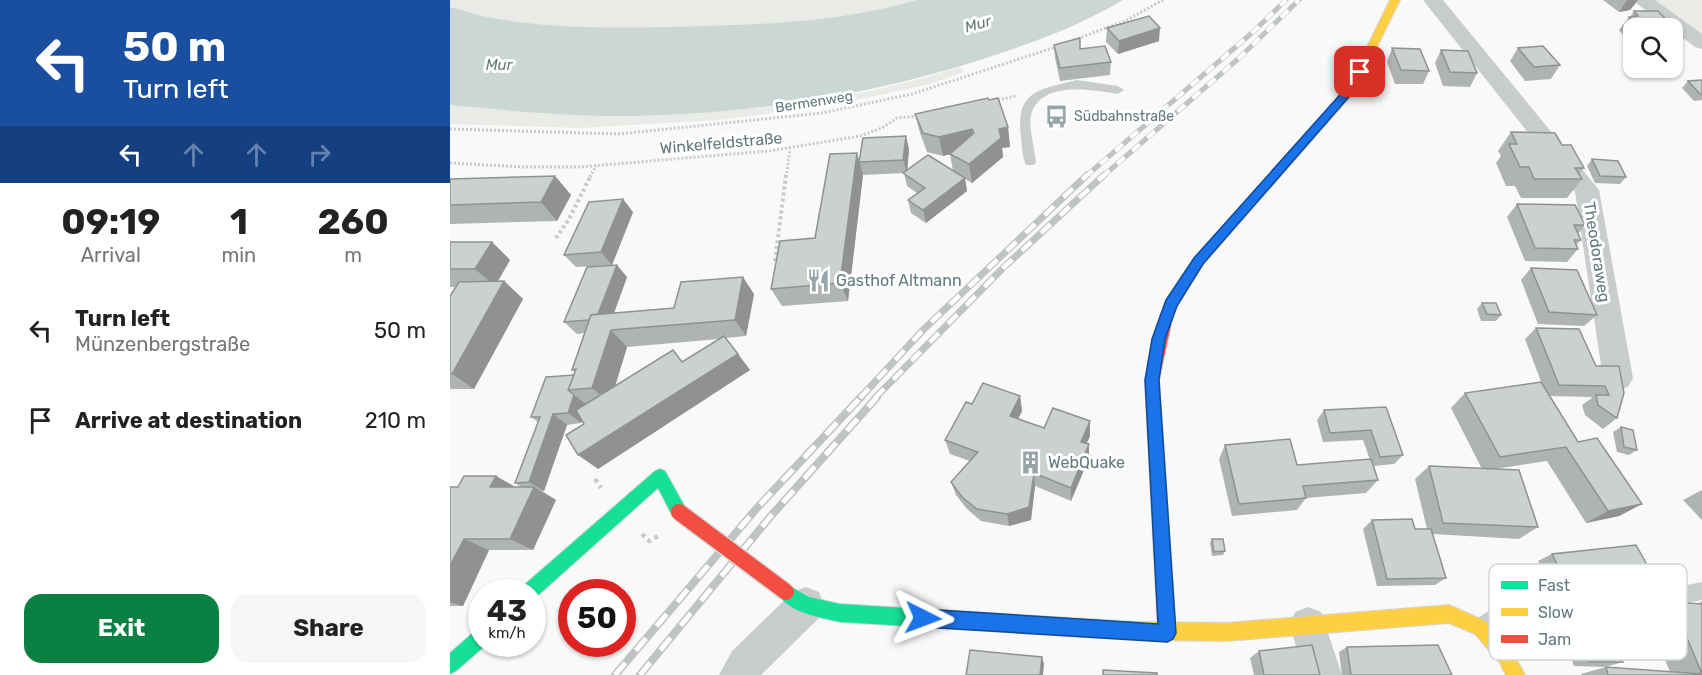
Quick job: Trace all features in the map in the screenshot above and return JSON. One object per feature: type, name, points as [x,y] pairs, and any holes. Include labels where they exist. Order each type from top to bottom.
[{"type":"street","points":[[1167,633],[1152,380],[1159,339],[1171,304],[1199,261],[1351,89],[1395,0]]},
{"type":"street","name":"Theodoraweg","points":[[1433,0],[1587,190],[1618,378]]},
{"type":"street","points":[[1642,0],[1702,43]]},
{"type":"street","points":[[544,579],[660,476],[679,512],[796,598],[840,613],[1167,633],[1227,632],[1449,614],[1481,628],[1489,637]]},
{"type":"street","points":[[738,675],[796,598]]},
{"type":"street","points":[[1308,625],[1323,675]]},
{"type":"street","points":[[450,665],[468,649]]},
{"type":"street","points":[[1508,660],[1516,675]]},
{"type":"lane","points":[[1030,162],[1024,117],[1033,100],[1040,94],[1077,84],[1118,90]]},
{"type":"lane","points":[[1687,594],[1702,591]]},
{"type":"lane","points":[[1481,628],[1489,622]]},
{"type":"path","name":"Bermenweg","points":[[450,129],[619,134],[822,113],[912,94],[968,78],[1127,20],[1163,0]]},
{"type":"path","name":"Winkelfeldstraße","points":[[450,163],[596,166],[790,149],[862,136],[890,126],[897,118],[921,115]]},
{"type":"path","points":[[775,261],[790,149]]},
{"type":"path","points":[[555,238],[569,219],[596,166]]},
{"type":"path","points":[[595,479],[601,488]]},
{"type":"shaded area","points":[[450,0],[917,0],[865,12],[812,20],[627,28],[524,23],[450,7]]},
{"type":"shaded area","points":[[1652,0],[1702,0],[1702,36],[1683,22],[1683,18],[1677,18]]},
{"type":"shaded area","points":[[960,67],[964,72],[931,84],[837,104],[720,120],[580,128],[450,124],[450,105],[579,113],[707,112],[771,107],[834,98],[897,85]]},
{"type":"water","name":"Mur","points":[[917,0],[1123,0],[1052,35],[977,61],[894,84],[766,107],[679,114],[613,116],[566,115],[450,105],[450,7],[486,17],[524,23],[575,27],[653,27],[812,20],[865,12]]},
{"type":"building","points":[[1634,11],[1658,11],[1665,18],[1629,17],[1638,16]]},
{"type":"building","points":[[1149,16],[1160,28],[1119,41],[1107,28]]},
{"type":"building","points":[[1080,38],[1080,49],[1105,46],[1111,62],[1060,68],[1054,45]]},
{"type":"building","points":[[1543,46],[1560,65],[1534,67],[1518,48]]},
{"type":"building","points":[[1392,48],[1420,49],[1429,71],[1401,70]]},
{"type":"building","points":[[1441,50],[1468,51],[1477,73],[1450,72]]},
{"type":"building","points":[[1702,80],[1702,94],[1700,94],[1688,81]]},
{"type":"building","points":[[988,98],[989,100],[998,98],[1008,127],[999,129],[1001,138],[969,164],[950,154],[974,133],[972,129],[939,137],[923,133],[915,114]]},
{"type":"building","points":[[1511,132],[1555,133],[1562,145],[1571,145],[1584,168],[1575,168],[1582,179],[1534,179],[1529,167],[1520,167],[1509,144],[1517,144]]},
{"type":"building","points":[[906,136],[903,160],[859,162],[863,138]]},
{"type":"building","points":[[857,153],[840,283],[771,289],[780,241],[815,238],[830,154]]},
{"type":"building","points":[[928,155],[965,178],[923,210],[908,200],[925,188],[903,173]]},
{"type":"building","points":[[1592,159],[1618,161],[1626,177],[1600,176]]},
{"type":"building","points":[[555,176],[541,202],[450,205],[450,179]]},
{"type":"building","points":[[623,199],[601,252],[564,255],[589,202]]},
{"type":"building","points":[[1517,204],[1575,205],[1585,225],[1574,225],[1581,240],[1574,240],[1578,249],[1535,248]]},
{"type":"building","points":[[450,242],[492,242],[475,269],[450,269]]},
{"type":"building","points":[[617,265],[598,314],[591,315],[589,320],[564,322],[587,267]]},
{"type":"building","points":[[1531,268],[1577,270],[1597,315],[1549,312]]},
{"type":"building","points":[[743,277],[735,320],[611,330],[592,388],[568,390],[576,369],[572,370],[591,315],[674,308],[681,282]]},
{"type":"building","points":[[504,281],[450,374],[450,296],[459,282]]},
{"type":"building","points":[[1482,303],[1496,303],[1501,315],[1487,314]]},
{"type":"building","points":[[1536,328],[1579,329],[1596,366],[1619,366],[1624,393],[1617,418],[1598,405],[1596,395],[1609,395],[1605,386],[1559,385]]},
{"type":"building","points":[[724,336],[738,354],[578,455],[566,435],[584,424],[576,410],[673,350],[682,362]]},
{"type":"building","points":[[574,375],[568,390],[574,395],[568,413],[553,414],[529,482],[515,483],[540,417],[531,417],[546,377]]},
{"type":"building","points":[[1541,382],[1578,442],[1597,438],[1642,504],[1608,511],[1566,447],[1500,457],[1465,393]]},
{"type":"building","name":"WebQuake","points":[[983,383],[1020,396],[1010,416],[1044,428],[1053,408],[1090,421],[1081,442],[1089,444],[1071,488],[1034,473],[1029,507],[1007,514],[977,509],[962,497],[951,482],[978,452],[945,440],[966,402],[972,404]]},
{"type":"building","points":[[1386,407],[1403,455],[1380,457],[1371,430],[1330,433],[1324,410]]},
{"type":"building","points":[[1621,427],[1633,430],[1637,450],[1624,447]]},
{"type":"building","points":[[1290,439],[1297,465],[1371,459],[1378,480],[1303,486],[1306,498],[1239,504],[1225,445]]},
{"type":"building","points":[[1429,466],[1519,470],[1538,527],[1443,523]]},
{"type":"building","points":[[464,476],[496,476],[490,487],[534,487],[510,539],[464,539],[450,566],[450,487],[458,487]]},
{"type":"building","points":[[1412,519],[1415,529],[1431,529],[1446,578],[1387,579],[1372,520]]},
{"type":"building","points":[[1212,539],[1223,539],[1225,551],[1214,552]]},
{"type":"building","points":[[1636,545],[1647,564],[1557,564],[1552,554]]},
{"type":"building","points":[[1687,603],[1702,604],[1702,674],[1687,638]]},
{"type":"building","points":[[1312,645],[1320,675],[1264,675],[1259,651]]},
{"type":"building","points":[[1438,645],[1452,675],[1351,675],[1347,647]]},
{"type":"building","points":[[970,650],[1042,657],[1040,675],[966,675]]},
{"type":"building","points":[[1589,660],[1622,660],[1623,662],[1590,662]]},
{"type":"building","points":[[1606,667],[1702,674],[1608,675]]},
{"type":"building","points":[[1103,670],[1157,673],[1157,675],[1103,675]]},
{"type":"railway","points":[[1085,177],[1253,32],[1286,0]]},
{"type":"railway","points":[[1102,177],[1238,59],[1299,0]]},
{"type":"railway","points":[[860,398],[924,329],[1087,175]]},
{"type":"railway","points":[[875,398],[1003,268],[1104,175]]},
{"type":"railway","points":[[615,675],[757,508],[861,397]]},
{"type":"railway","points":[[640,675],[770,517],[877,397]]},
{"type":"traffic: fast","points":[[544,579],[660,476],[679,512]]},
{"type":"traffic: fast","points":[[786,592],[806,605],[840,613],[1138,631]]},
{"type":"traffic: fast","points":[[450,665],[468,649]]},
{"type":"traffic: slow","points":[[1164,325],[1171,304],[1199,261],[1351,89],[1395,0]]},
{"type":"traffic: slow","points":[[1138,631],[1227,632],[1449,614],[1481,628],[1489,637]]},
{"type":"traffic: slow","points":[[1508,660],[1516,675]]},
{"type":"traffic: jam","points":[[1164,325],[1152,380],[1167,633]]},
{"type":"traffic: jam","points":[[679,512],[786,592]]},
{"type":"place","name":"Südbahnstraße","points":[[1056,116]]},
{"type":"place","name":"Gasthof Altmann","points":[[818,280]]},
{"type":"place","name":"WebQuake","points":[[1030,462]]},
{"type":"route","points":[[923,618],[1167,633],[1152,380],[1159,339],[1171,304],[1199,261],[1351,89],[1360,72]]}]
